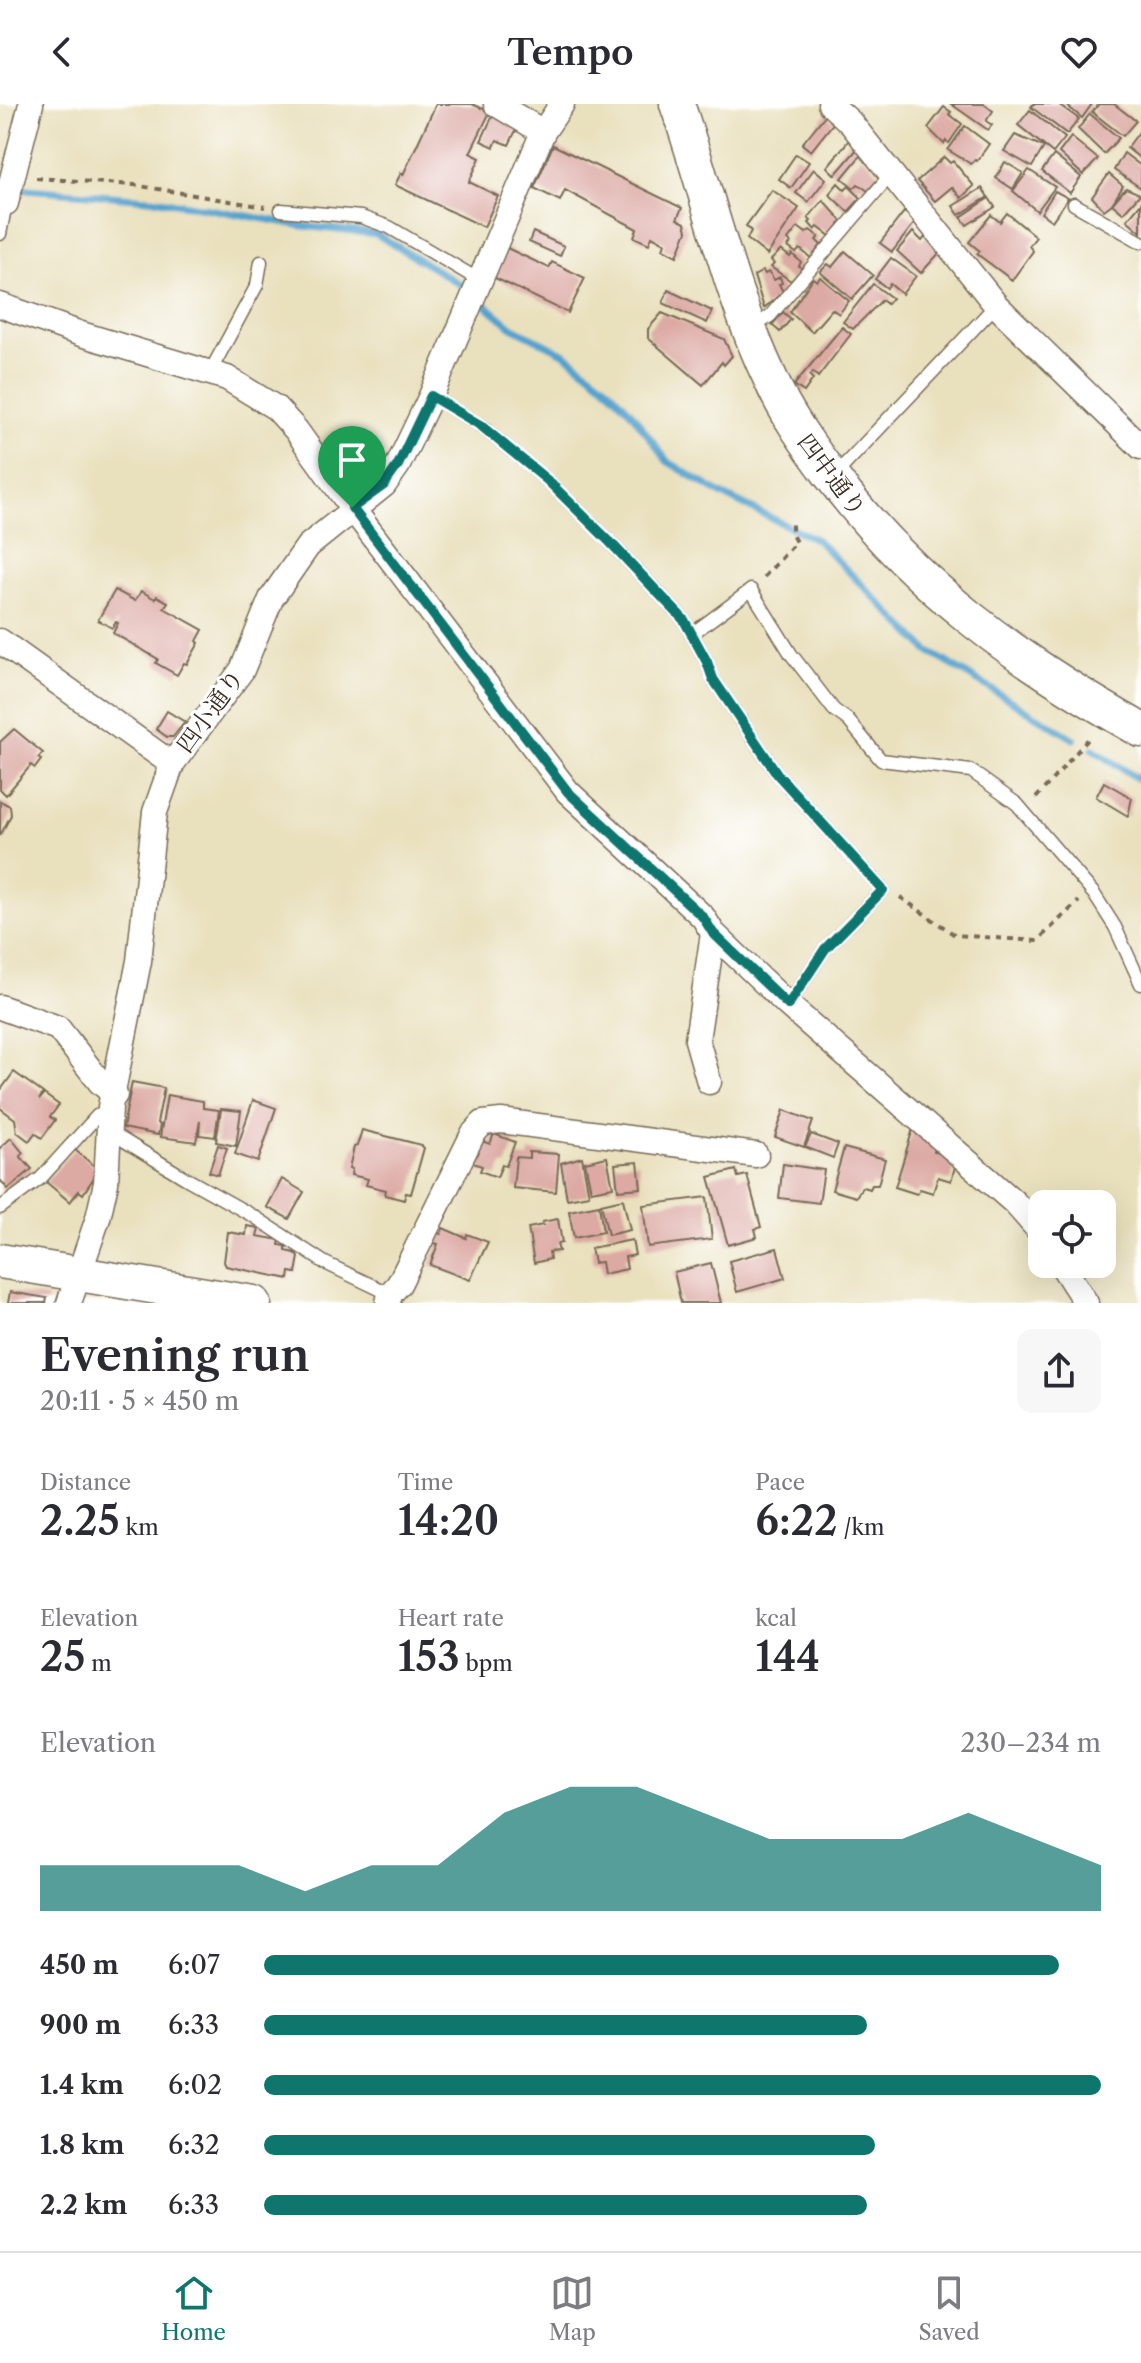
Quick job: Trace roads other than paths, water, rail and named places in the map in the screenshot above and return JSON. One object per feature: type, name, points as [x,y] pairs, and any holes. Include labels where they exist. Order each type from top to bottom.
[{"type":"street","points":[[3,202],[13,176],[31,104]]},
{"type":"street","points":[[496,104],[543,132]]},
{"type":"street","name":"四小通り","points":[[73,1288],[98,1218],[106,1183],[112,1101],[139,961],[155,812],[172,764],[242,670],[271,599],[308,546],[384,485],[398,465],[431,396],[543,132],[562,104]]},
{"type":"street","name":"四中通り","points":[[677,104],[749,330],[771,382],[796,428],[866,520],[909,567],[968,618],[1051,676],[1141,730]]},
{"type":"street","points":[[830,104],[850,122],[996,305],[1141,447]]},
{"type":"street","points":[[0,305],[81,334],[227,378],[276,408],[296,430],[568,792],[703,917],[713,933],[788,1005],[1015,1203],[1028,1218]]},
{"type":"street","points":[[0,641],[172,764]]},
{"type":"street","points":[[709,1082],[697,1040],[713,933]]},
{"type":"street","points":[[0,1007],[58,1028],[112,1101]]},
{"type":"street","points":[[389,1298],[399,1284],[473,1134],[483,1123],[501,1121],[756,1155]]},
{"type":"street","points":[[0,1261],[73,1288],[254,1303]]},
{"type":"street","points":[[1070,1278],[1086,1303]]},
{"type":"lane","points":[[749,330],[770,316],[892,173]]},
{"type":"lane","points":[[0,234],[3,202]]},
{"type":"lane","points":[[1074,204],[1141,242]]},
{"type":"lane","points":[[281,210],[361,217],[389,227],[479,280]]},
{"type":"lane","points":[[210,372],[257,285],[261,262]]},
{"type":"lane","points":[[833,477],[996,305]]},
{"type":"lane","points":[[431,396],[480,425],[547,480],[674,609],[693,633],[713,679],[778,775],[883,890],[825,949],[788,1005]]},
{"type":"lane","points":[[693,633],[751,590],[791,654],[834,710],[848,720],[881,760],[971,771],[1017,804],[1090,890],[1115,927],[1141,984]]},
{"type":"lane","points":[[0,1208],[41,1178],[112,1101]]},
{"type":"lane","points":[[110,1132],[255,1217],[325,1263],[389,1298]]},
{"type":"waterway","points":[[15,188],[160,200],[303,226],[376,234],[463,286]]},
{"type":"waterway","points":[[483,303],[512,327],[565,354],[606,386],[631,412],[667,461],[721,494],[817,540],[928,651],[1074,739]]},
{"type":"waterway","points":[[1093,749],[1141,781]]}]
